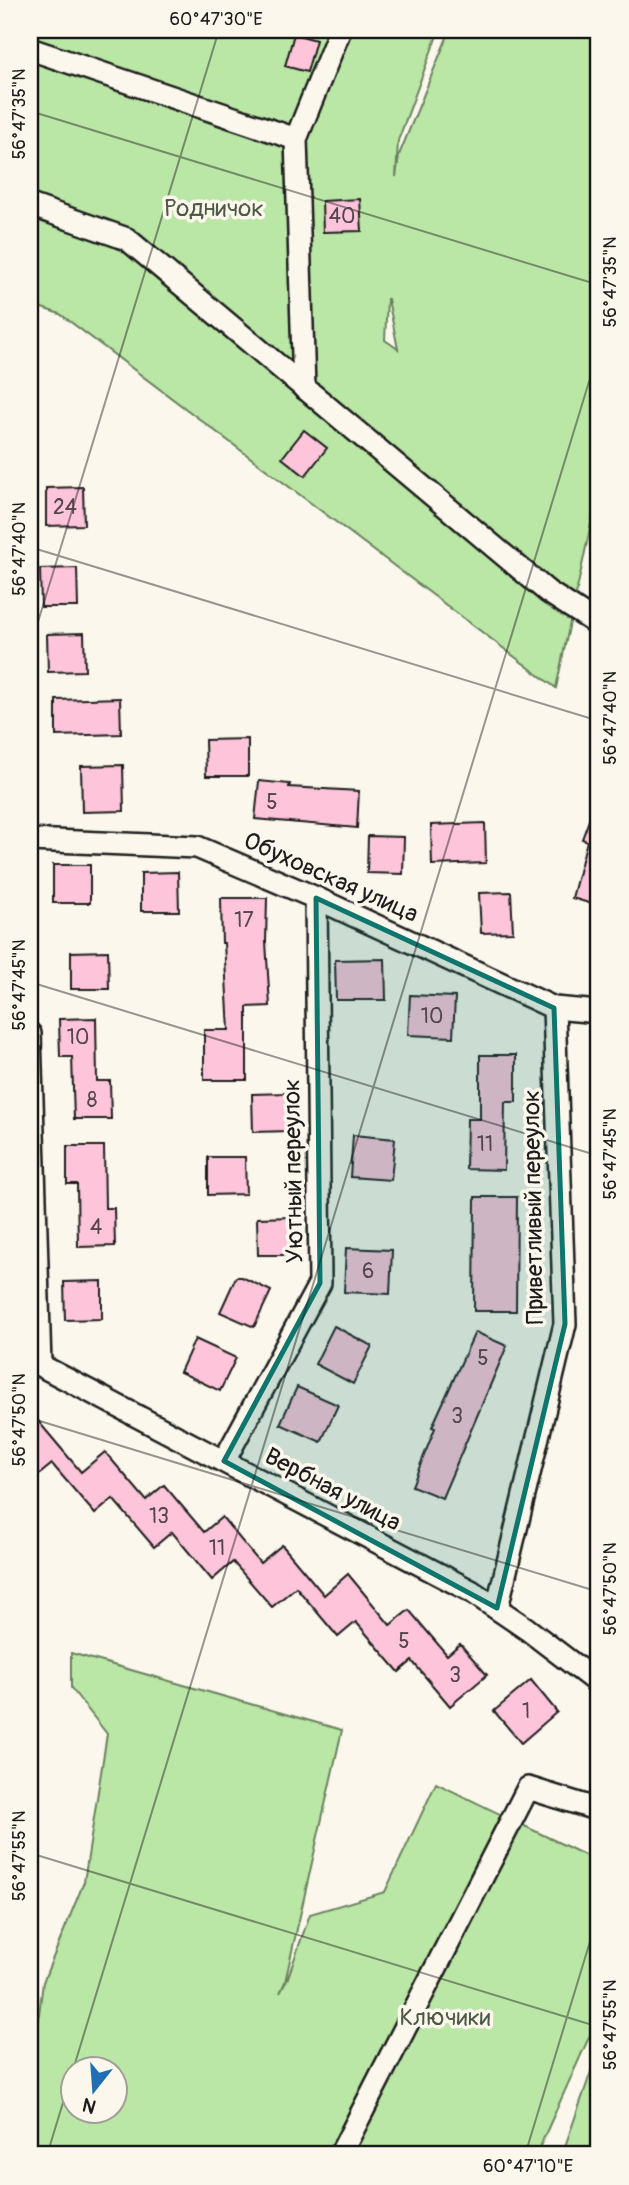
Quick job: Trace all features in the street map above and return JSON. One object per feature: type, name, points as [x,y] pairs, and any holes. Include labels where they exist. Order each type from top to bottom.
[{"type":"street","points":[[304,388],[296,139],[340,30]]},
{"type":"street","points":[[30,49],[296,139]]},
{"type":"street","points":[[30,205],[127,239],[548,592],[599,625]]},
{"type":"street","name":"Обуховская улица","points":[[30,840],[197,847],[316,898],[554,1007],[599,1012]]},
{"type":"street","name":"Уютный переулок","points":[[224,1461],[320,1283],[316,898]]},
{"type":"street","name":"Приветливый переулок","points":[[497,1608],[565,1324],[554,1007]]},
{"type":"street","points":[[30,1034],[35,1362]]},
{"type":"street","name":"Вербная улица","points":[[35,1362],[471,1591],[599,1684]]},
{"type":"street","points":[[340,2155],[528,1788],[599,1810]]},
{"type":"highlighted area","points":[[316,898],[554,1008],[565,1324],[497,1608],[224,1461],[320,1283]]},
{"type":"green space","name":"Родничок","points":[[30,30],[439,30],[398,141],[396,177],[399,155],[450,30],[599,30],[599,486],[556,688],[60,314],[30,304]],"holes":[[[388,299],[398,349],[385,340]]]},
{"type":"green space","name":"Ключики","points":[[71,1653],[342,1730],[285,1982],[280,1993],[287,1980],[310,1914],[385,1892],[436,1783],[599,1862],[599,2015],[536,2155],[30,2155],[30,2087],[43,1982],[84,1882],[107,1734],[71,1688]]},
{"type":"green space","points":[[599,2049],[599,2155],[562,2155]]},
{"type":"building","points":[[294,34],[316,40],[307,72],[285,66]]},
{"type":"building","points":[[360,199],[362,231],[323,232],[322,201]]},
{"type":"building","points":[[304,430],[327,448],[305,476],[282,458]]},
{"type":"building","points":[[83,487],[84,525],[46,526],[46,488]]},
{"type":"building","points":[[77,568],[78,607],[41,607],[40,569]]},
{"type":"building","points":[[84,633],[85,671],[48,672],[47,634]]},
{"type":"building","points":[[120,698],[121,734],[56,736],[56,700]]},
{"type":"building","points":[[248,739],[248,776],[206,776],[205,740]]},
{"type":"building","points":[[123,765],[124,811],[82,812],[81,766]]},
{"type":"building","points":[[259,781],[290,784],[289,787],[359,791],[357,828],[255,819]]},
{"type":"building","points":[[598,796],[599,906],[572,898],[587,841],[582,839]]},
{"type":"building","points":[[485,823],[486,863],[432,865],[431,825]]},
{"type":"building","points":[[368,836],[404,837],[403,874],[367,873]]},
{"type":"building","points":[[53,865],[90,865],[90,903],[53,903]]},
{"type":"building","points":[[178,872],[179,911],[141,911],[141,873]]},
{"type":"building","points":[[511,892],[513,932],[481,933],[479,893]]},
{"type":"building","points":[[221,898],[267,898],[266,942],[270,1006],[247,1007],[247,1080],[204,1080],[204,1030],[229,1030]]},
{"type":"building","points":[[108,951],[109,989],[71,989],[71,952]]},
{"type":"building","points":[[385,959],[386,1000],[336,1000],[335,960]]},
{"type":"building","points":[[410,995],[455,997],[453,1037],[408,1035]]},
{"type":"building","points":[[96,1018],[97,1081],[110,1081],[111,1119],[74,1119],[72,1057],[60,1057],[59,1019]]},
{"type":"building","points":[[480,1055],[516,1055],[516,1102],[505,1102],[504,1170],[466,1169],[467,1119],[480,1119]]},
{"type":"building","points":[[289,1093],[290,1131],[253,1132],[252,1094]]},
{"type":"building","points":[[353,1135],[395,1139],[391,1180],[350,1177]]},
{"type":"building","points":[[67,1146],[104,1146],[105,1208],[114,1208],[115,1246],[78,1247],[77,1184],[67,1184]]},
{"type":"building","points":[[208,1157],[245,1157],[246,1194],[208,1195]]},
{"type":"building","points":[[475,1197],[517,1197],[516,1311],[474,1311]]},
{"type":"building","points":[[295,1217],[295,1255],[258,1255],[257,1218]]},
{"type":"building","points":[[346,1248],[392,1250],[390,1294],[344,1292]]},
{"type":"building","points":[[236,1277],[242,1277],[271,1291],[254,1327],[220,1312]]},
{"type":"building","points":[[102,1281],[102,1319],[65,1320],[64,1282]]},
{"type":"building","points":[[334,1326],[372,1346],[353,1384],[315,1364]]},
{"type":"building","points":[[475,1332],[507,1346],[442,1498],[412,1486],[435,1428],[432,1427]]},
{"type":"building","points":[[195,1339],[236,1358],[220,1391],[180,1372]]},
{"type":"building","points":[[297,1387],[338,1405],[321,1442],[280,1424]]},
{"type":"building","points":[[38,1421],[81,1472],[105,1452],[146,1500],[164,1485],[204,1532],[222,1517],[260,1563],[282,1545],[324,1595],[348,1574],[390,1625],[409,1610],[447,1655],[460,1644],[487,1675],[450,1706],[412,1661],[399,1672],[356,1622],[338,1637],[296,1587],[272,1607],[233,1562],[212,1580],[172,1532],[154,1547],[113,1499],[95,1514],[52,1464],[30,1482],[30,1428]]},
{"type":"building","points":[[531,1680],[557,1712],[521,1743],[494,1711]]}]
